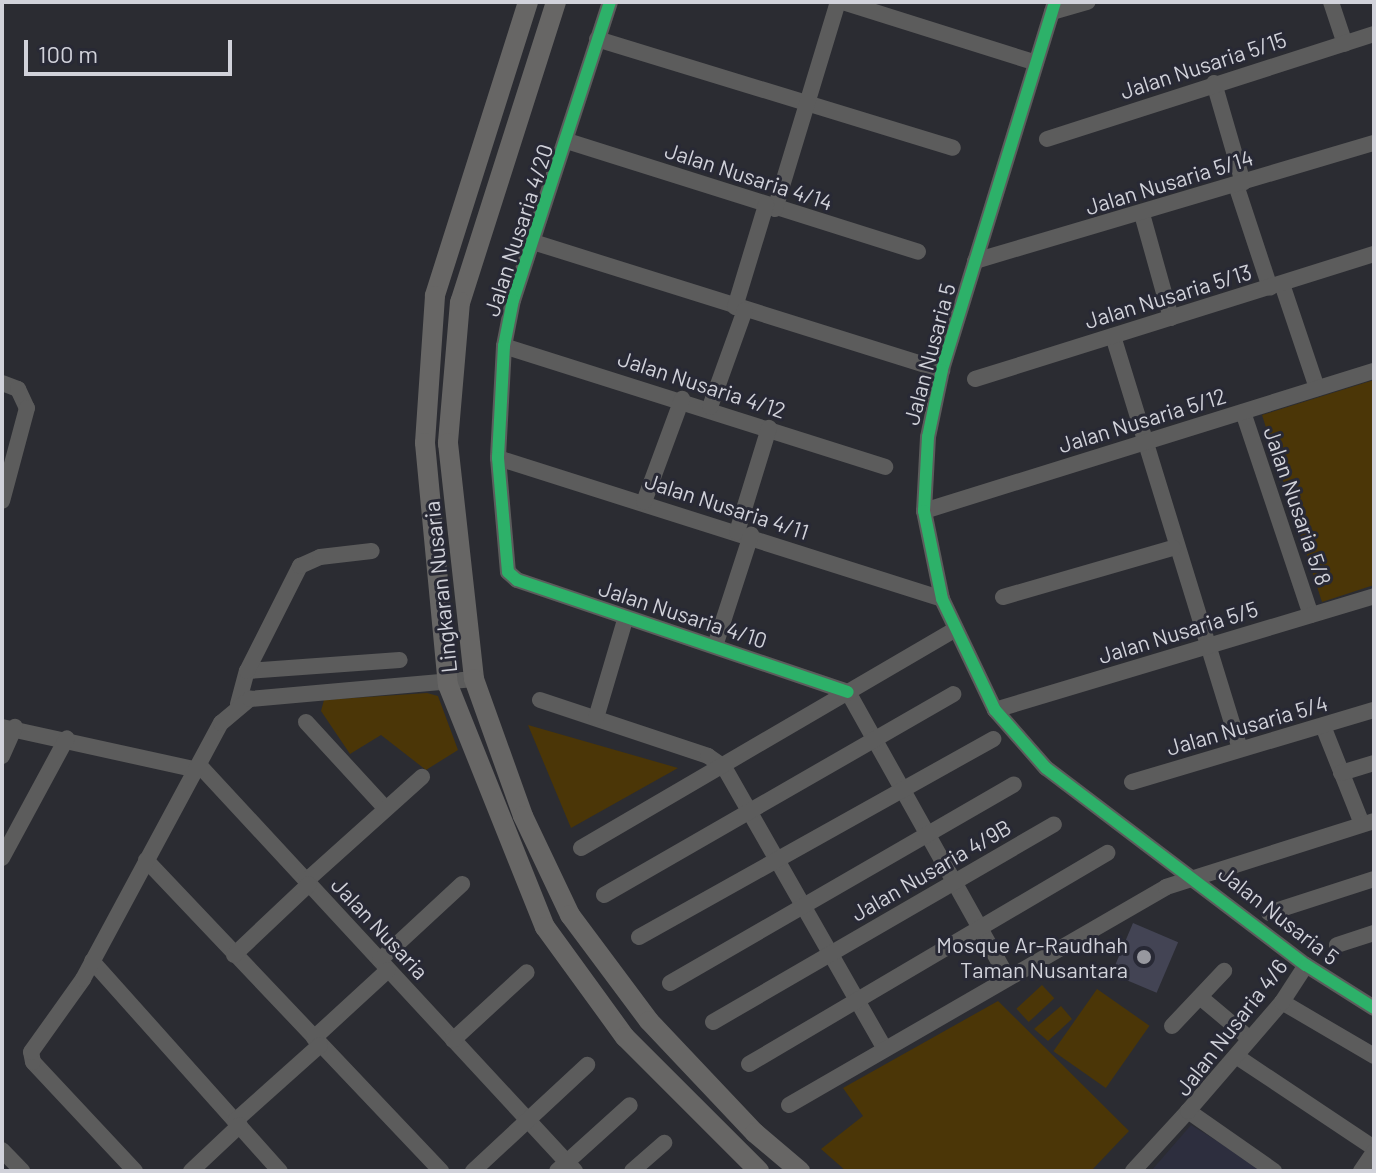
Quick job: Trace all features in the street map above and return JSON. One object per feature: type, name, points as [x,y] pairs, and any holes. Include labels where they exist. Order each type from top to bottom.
[{"type":"main road","name":"Lingkaran Nusaria","points":[[528,2],[435,296],[425,443],[448,685],[545,927],[625,1037],[759,1171]]},
{"type":"main road","name":"Lingkaran Nusaria","points":[[556,2],[460,302],[448,443],[474,679],[523,816],[570,915],[649,1021],[755,1133],[800,1171]]},
{"type":"street","name":"Jalan Nusaria 4/20","points":[[508,572],[498,458],[504,346],[533,242],[610,2]]},
{"type":"street","points":[[710,407],[770,207],[841,2],[890,9],[1036,63]]},
{"type":"street","points":[[1053,7],[1088,2]]},
{"type":"street","points":[[1331,2],[1345,44]]},
{"type":"street","name":"Jalan Nusaria 5","points":[[1053,7],[942,370],[926,450],[924,511],[942,599],[953,631],[995,710],[1046,768],[1194,875],[1306,965],[1374,1008]]},
{"type":"street","name":"Jalan Nusaria 5/15","points":[[1047,139],[1374,34]]},
{"type":"street","points":[[597,39],[953,148]]},
{"type":"street","points":[[1214,83],[1240,184],[1317,388]]},
{"type":"street","name":"Jalan Nusaria 4/14","points":[[567,141],[918,252]]},
{"type":"street","name":"Jalan Nusaria 5/14","points":[[975,261],[1374,143]]},
{"type":"street","points":[[1142,214],[1171,318]]},
{"type":"street","points":[[533,242],[942,370]]},
{"type":"street","name":"Jalan Nusaria 5/13","points":[[975,379],[1374,254]]},
{"type":"street","points":[[1113,336],[1173,548],[1240,749]]},
{"type":"street","name":"Jalan Nusaria 4/12","points":[[504,346],[710,407],[885,467]]},
{"type":"street","name":"Jalan Nusaria 5/12","points":[[924,511],[1374,371]]},
{"type":"street","points":[[2,383],[18,389],[27,408],[2,501]]},
{"type":"street","points":[[644,502],[682,399]]},
{"type":"street","name":"Jalan Nusaria 5/8","points":[[1243,412],[1311,615]]},
{"type":"street","points":[[716,643],[769,428]]},
{"type":"street","name":"Jalan Nusaria 4/11","points":[[498,458],[942,599]]},
{"type":"street","points":[[1003,597],[1173,548]]},
{"type":"street","points":[[135,1171],[33,1062],[31,1052],[92,961],[146,860],[238,704],[247,671],[300,566],[320,557],[372,551]]},
{"type":"street","name":"Jalan Nusaria 4/10","points":[[508,572],[626,617],[716,643],[848,692]]},
{"type":"street","name":"Jalan Nusaria 5/5","points":[[995,710],[1374,596]]},
{"type":"street","points":[[596,718],[626,617]]},
{"type":"street","points":[[581,848],[953,631]]},
{"type":"street","points":[[247,671],[400,660]]},
{"type":"street","points":[[238,704],[448,685],[474,679]]},
{"type":"street","points":[[848,692],[871,742],[1007,976]]},
{"type":"street","points":[[604,895],[750,814],[953,694]]},
{"type":"street","points":[[540,700],[708,756],[724,767],[883,1046]]},
{"type":"street","name":"Jalan Nusaria 5/4","points":[[1132,782],[1374,710]]},
{"type":"street","points":[[306,722],[385,808]]},
{"type":"street","points":[[789,1105],[883,1046],[1194,875],[1368,822],[1341,773],[1323,726]]},
{"type":"street","points":[[2,756],[9,727],[199,768]]},
{"type":"street","points":[[2,858],[67,738]]},
{"type":"street","points":[[639,937],[994,739]]},
{"type":"street","points":[[1341,773],[1374,763]]},
{"type":"street","name":"Jalan Nusaria","points":[[199,768],[527,1120],[566,1168]]},
{"type":"street","points":[[234,955],[385,808],[422,777]]},
{"type":"street","points":[[670,983],[1014,784]]},
{"type":"street","name":"Jalan Nusaria 4/9B","points":[[713,1022],[1054,824]]},
{"type":"street","points":[[749,1064],[1107,853]]},
{"type":"street","points":[[146,860],[441,1171]]},
{"type":"street","points":[[1269,913],[1374,879]]},
{"type":"street","points":[[191,1171],[462,884]]},
{"type":"street","points":[[1337,945],[1374,933]]},
{"type":"street","points":[[92,961],[280,1171]]},
{"type":"street","name":"Jalan Nusaria 4/6","points":[[1274,1171],[1188,1111],[1282,1002],[1306,965]]},
{"type":"street","points":[[1172,1026],[1224,971]]},
{"type":"street","points":[[453,1040],[527,972]]},
{"type":"street","points":[[1200,997],[1250,1039]]},
{"type":"street","points":[[1282,1002],[1374,1056]]},
{"type":"street","points":[[1236,1056],[1374,1150],[1361,1171]]},
{"type":"street","points":[[473,1171],[587,1065]]},
{"type":"street","points":[[566,1168],[630,1105]]},
{"type":"street","points":[[1133,1171],[1188,1111]]},
{"type":"street","points":[[632,1171],[664,1143]]},
{"type":"street","points":[[2,1150],[22,1171]]},
{"type":"shaded area","points":[[1374,380],[1374,585],[1322,602],[1262,415]]},
{"type":"shaded area","points":[[427,693],[438,696],[458,750],[426,770],[381,735],[350,754],[321,711],[324,700]]},
{"type":"shaded area","points":[[528,725],[678,768],[571,828]]},
{"type":"shaded area","points":[[1042,985],[1054,998],[1029,1022],[1016,1009]]},
{"type":"shaded area","points":[[1097,989],[1149,1026],[1106,1088],[1053,1051]]},
{"type":"shaded area","points":[[998,1001],[1129,1131],[1091,1171],[846,1171],[821,1149],[863,1116],[843,1088]]},
{"type":"shaded area","points":[[1061,1006],[1072,1019],[1048,1041],[1034,1029]]},
{"type":"shaded area","points":[[1191,1125],[1266,1171],[1151,1171]]},
{"type":"building","name":"Mosque Ar-Raudhah Taman Nusantara","points":[[1133,923],[1178,942],[1157,993],[1112,974]]},
{"type":"cycle path","points":[[610,2],[513,300],[504,346],[498,458],[508,572],[517,580],[848,692]]},
{"type":"cycle path","points":[[1055,2],[942,370],[928,437],[924,511],[942,599],[995,710],[1046,768],[1306,965],[1374,1008]]},
{"type":"place","name":"Mosque Ar-Raudhah Taman Nusantara","points":[[1144,957]]}]
